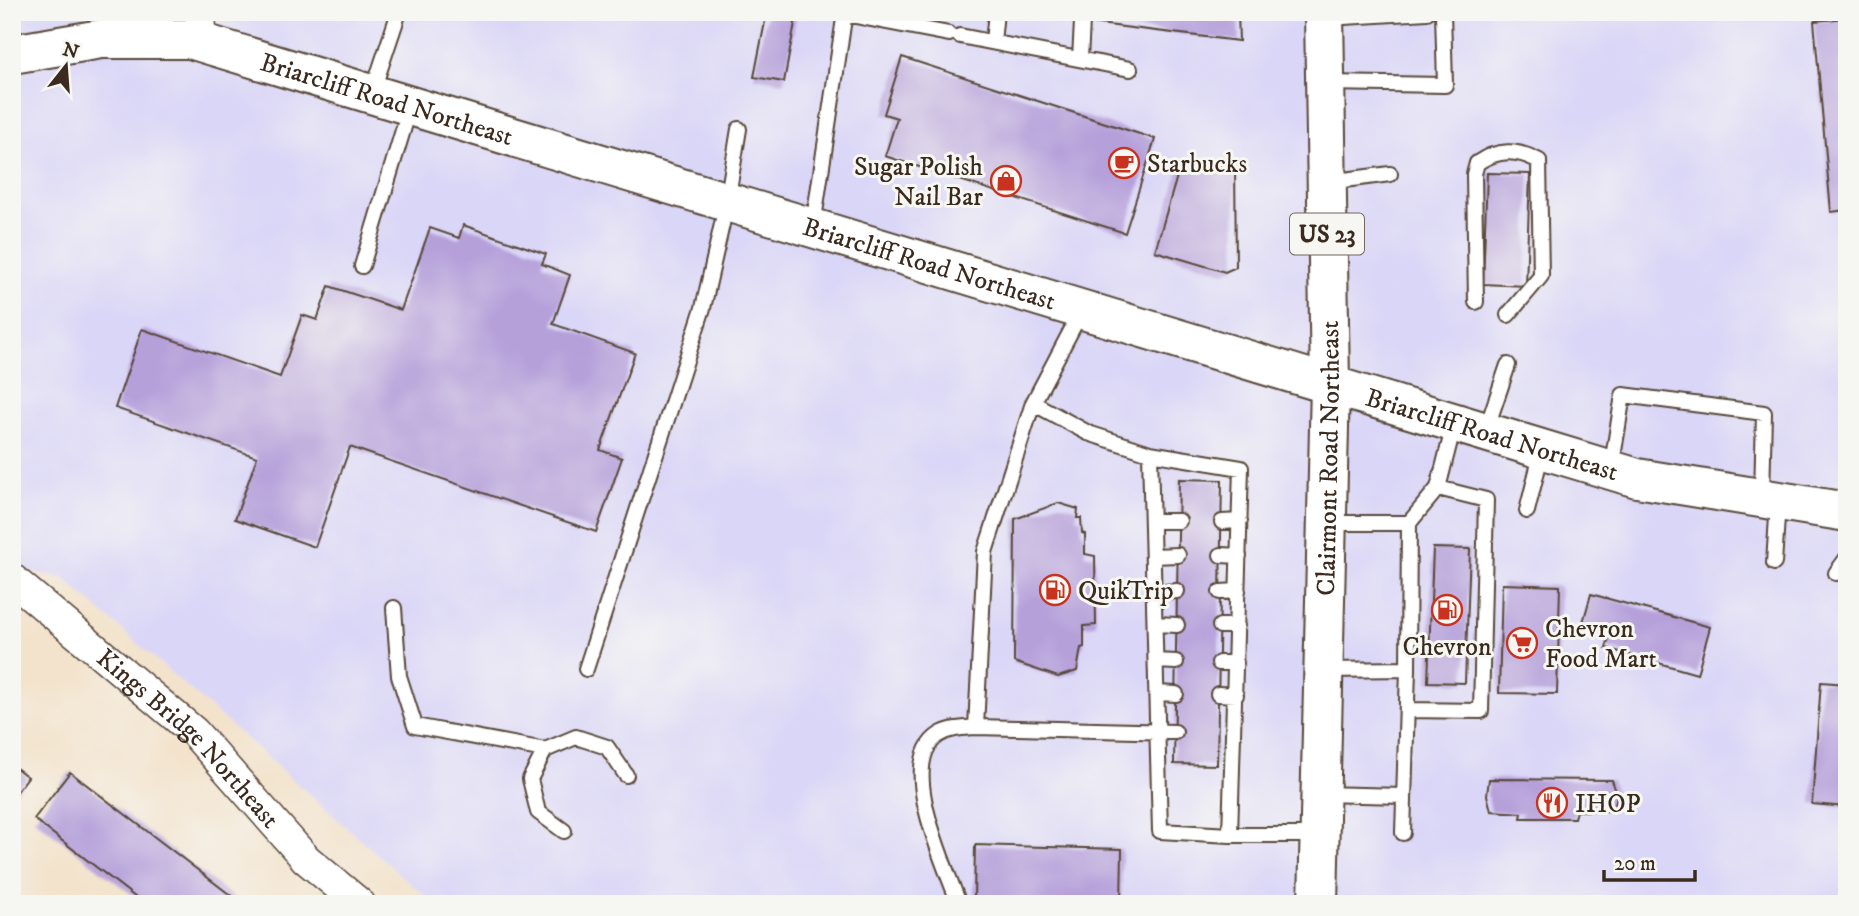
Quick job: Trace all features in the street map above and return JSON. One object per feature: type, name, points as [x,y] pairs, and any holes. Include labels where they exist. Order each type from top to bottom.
[{"type":"main road","name":"Clairmont Road Northeast","points":[[1319,904],[1319,794],[1330,384],[1324,15]]},
{"type":"main road","name":"Briarcliff Road Northeast","points":[[12,54],[157,26],[201,27],[372,94],[1637,478],[1847,512]]},
{"type":"street","name":"Kings Bridge Northeast","points":[[12,579],[194,732],[306,859],[360,904]]},
{"type":"lane","points":[[372,94],[399,12]]},
{"type":"lane","points":[[993,43],[996,12]]},
{"type":"lane","points":[[1324,15],[1427,12]]},
{"type":"lane","points":[[1325,83],[1445,85],[1443,12]]},
{"type":"lane","points":[[813,227],[845,13],[1130,69]]},
{"type":"lane","points":[[1080,59],[1082,22]]},
{"type":"lane","points":[[362,266],[411,106]]},
{"type":"lane","points":[[586,669],[703,308],[727,202],[739,129]]},
{"type":"lane","points":[[1476,302],[1474,174],[1477,163],[1491,154],[1524,153],[1539,161],[1541,276],[1508,315]]},
{"type":"lane","points":[[1327,183],[1390,174]]},
{"type":"lane","points":[[976,727],[985,552],[1033,404],[1083,309]]},
{"type":"lane","points":[[1403,833],[1409,523],[1438,488],[1470,427],[1508,365]]},
{"type":"lane","points":[[1611,470],[1623,395],[1764,413],[1774,563]]},
{"type":"lane","points":[[1033,404],[1088,433],[1150,453],[1241,468],[1230,835]]},
{"type":"lane","points":[[1527,510],[1543,449]]},
{"type":"lane","points":[[1150,453],[1160,831],[1230,835],[1319,835]]},
{"type":"lane","points":[[1407,710],[1481,711],[1486,500],[1438,488]]},
{"type":"lane","points":[[1152,521],[1179,522]]},
{"type":"lane","points":[[1222,522],[1240,521]]},
{"type":"lane","points":[[1326,523],[1409,523]]},
{"type":"lane","points":[[1153,556],[1178,555]]},
{"type":"lane","points":[[1221,555],[1239,556]]},
{"type":"lane","points":[[1836,573],[1847,558]]},
{"type":"lane","points":[[1154,593],[1177,591]]},
{"type":"lane","points":[[1220,592],[1238,592]]},
{"type":"lane","points":[[394,608],[399,676],[415,726],[545,750],[576,737],[607,747],[625,775]]},
{"type":"lane","points":[[1155,624],[1177,625]]},
{"type":"lane","points":[[1220,626],[1237,626]]},
{"type":"lane","points":[[1156,661],[1176,662]]},
{"type":"lane","points":[[1219,663],[1236,663]]},
{"type":"lane","points":[[1322,670],[1408,669]]},
{"type":"lane","points":[[1157,694],[1176,694]]},
{"type":"lane","points":[[1218,694],[1236,695]]},
{"type":"lane","points":[[959,904],[929,825],[925,803],[924,762],[932,741],[938,736],[951,730],[976,727],[1175,732]]},
{"type":"lane","points":[[1218,735],[1234,735]]},
{"type":"lane","points":[[545,750],[530,779],[538,812],[564,831]]},
{"type":"lane","points":[[1319,794],[1404,796]]},
{"type":"shaded area","points":[[12,12],[1847,12],[1847,904],[434,904],[63,578],[12,568]]},
{"type":"building","points":[[767,12],[797,12],[784,82],[754,77]]},
{"type":"building","points":[[1238,12],[1239,41],[1017,14]]},
{"type":"building","points":[[1847,18],[1847,210],[1831,212],[1814,21]]},
{"type":"building","points":[[902,57],[1155,139],[1125,233],[885,156],[897,118],[884,114]]},
{"type":"building","points":[[1235,165],[1236,267],[1225,272],[1155,251],[1180,166]]},
{"type":"building","points":[[1487,173],[1530,174],[1526,286],[1483,284]]},
{"type":"building","points":[[463,225],[546,254],[542,264],[570,275],[553,324],[635,353],[600,450],[622,458],[596,532],[350,447],[315,547],[235,519],[257,457],[115,408],[142,329],[280,377],[302,315],[317,320],[329,286],[401,310],[430,228],[459,238]]},
{"type":"building","points":[[1179,479],[1222,480],[1217,765],[1174,764]]},
{"type":"building","name":"QuikTrip","points":[[1058,503],[1078,509],[1077,518],[1081,518],[1082,533],[1085,534],[1085,554],[1095,556],[1096,625],[1084,626],[1084,647],[1081,648],[1077,671],[1058,677],[1014,662],[1015,519]]},
{"type":"building","points":[[1433,548],[1470,549],[1465,683],[1428,682]]},
{"type":"building","points":[[1502,584],[1560,586],[1557,694],[1499,693]]},
{"type":"building","points":[[1591,594],[1710,627],[1697,674],[1606,648],[1610,634],[1582,626]]},
{"type":"building","points":[[1821,682],[1847,684],[1847,807],[1812,804]]},
{"type":"building","points":[[12,765],[28,777],[12,798]]},
{"type":"building","points":[[70,772],[242,904],[144,904],[34,819]]},
{"type":"building","name":"IHOP","points":[[1489,779],[1612,780],[1617,795],[1614,811],[1576,811],[1574,818],[1521,818],[1522,813],[1491,811],[1487,795]]},
{"type":"building","points":[[975,845],[1122,849],[1121,904],[974,901]]},
{"type":"place","name":"Starbucks","points":[[1124,163]]},
{"type":"place","name":"Sugar Polish Nail Bar","points":[[1006,181]]},
{"type":"place","name":"QuikTrip","points":[[1055,590]]},
{"type":"place","name":"Chevron","points":[[1447,610]]},
{"type":"place","name":"Chevron Food Mart","points":[[1522,643]]},
{"type":"place","name":"IHOP","points":[[1552,803]]}]
